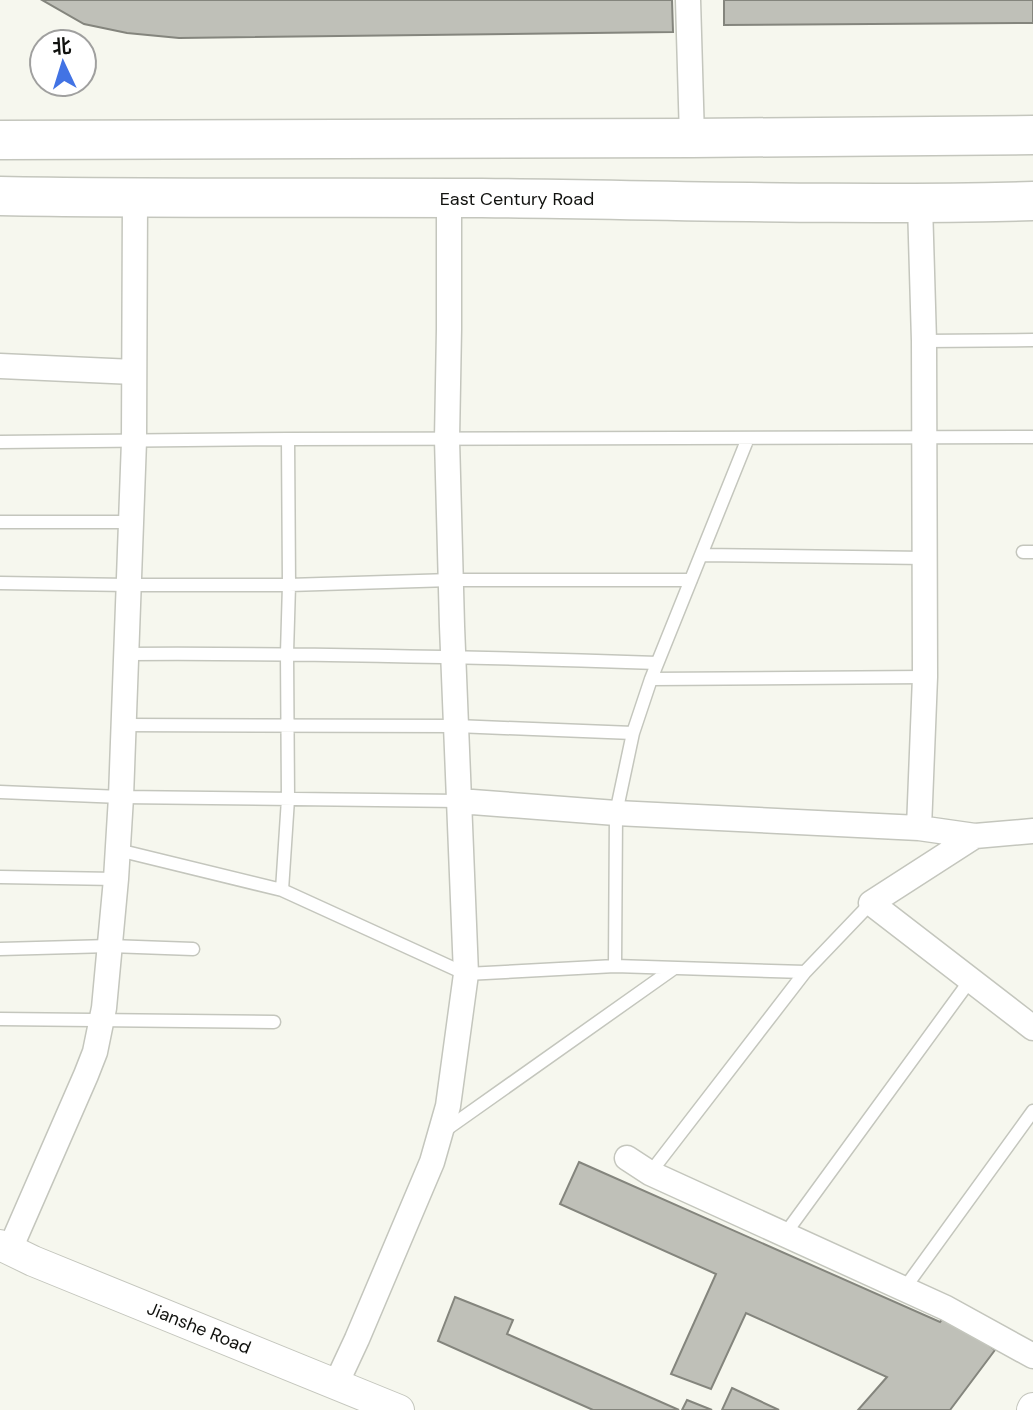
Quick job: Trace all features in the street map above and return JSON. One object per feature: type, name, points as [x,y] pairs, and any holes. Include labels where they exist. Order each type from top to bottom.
[{"type":"main road","points":[[0,140],[1033,135]]},
{"type":"main road","name":"East Century Road","points":[[0,196],[920,204],[1033,201]]},
{"type":"street","points":[[688,0],[692,138]]},
{"type":"street","points":[[336,1384],[432,1162],[441,1134],[449,1106],[466,974],[447,439],[449,198]]},
{"type":"street","points":[[5,1247],[86,1076],[95,1052],[104,1008],[121,797],[134,441],[135,199]]},
{"type":"street","points":[[919,828],[925,677],[920,204]]},
{"type":"street","points":[[0,366],[134,372]]},
{"type":"street","points":[[459,801],[616,813],[919,828],[975,836],[1033,831]]},
{"type":"street","points":[[975,836],[871,903],[1033,1028]]},
{"type":"street","points":[[627,1158],[650,1173],[956,1313],[1033,1356]]},
{"type":"street","name":"Jianshe Road","points":[[5,1247],[33,1261],[399,1410]]},
{"type":"lane","points":[[923,341],[1033,340]]},
{"type":"lane","points":[[0,442],[1033,437]]},
{"type":"lane","points":[[615,966],[616,813],[633,733],[657,663],[748,438]]},
{"type":"lane","points":[[282,890],[288,799],[289,724],[288,439]]},
{"type":"lane","points":[[0,522],[131,522]]},
{"type":"lane","points":[[701,555],[925,558]]},
{"type":"lane","points":[[0,583],[289,585],[451,579],[691,580]]},
{"type":"lane","points":[[126,654],[287,653],[657,663]]},
{"type":"lane","points":[[651,679],[925,677]]},
{"type":"lane","points":[[123,724],[456,726],[633,733]]},
{"type":"lane","points":[[0,792],[121,797],[459,801]]},
{"type":"lane","points":[[118,850],[282,890],[466,974],[615,966],[806,972]]},
{"type":"lane","points":[[0,877],[116,879]]},
{"type":"lane","points":[[650,1173],[806,972],[871,903]]},
{"type":"lane","points":[[0,949],[110,946],[193,949]]},
{"type":"lane","points":[[441,1134],[673,968]]},
{"type":"lane","points":[[785,1234],[971,979]]},
{"type":"lane","points":[[0,1019],[274,1022]]},
{"type":"lane","points":[[904,1289],[1033,1111]]},
{"type":"building","points":[[42,0],[672,0],[673,32],[179,38],[127,33],[84,24]]},
{"type":"building","points":[[724,0],[1033,0],[1033,23],[724,25]]},
{"type":"building","points":[[579,1162],[940,1322],[946,1314],[995,1350],[950,1410],[858,1410],[887,1377],[746,1313],[711,1389],[671,1374],[716,1274],[560,1204]]},
{"type":"building","points":[[455,1297],[513,1320],[507,1334],[679,1410],[593,1410],[438,1341]]},
{"type":"building","points":[[732,1388],[779,1410],[722,1410]]},
{"type":"building","points":[[687,1400],[712,1410],[682,1410]]}]
